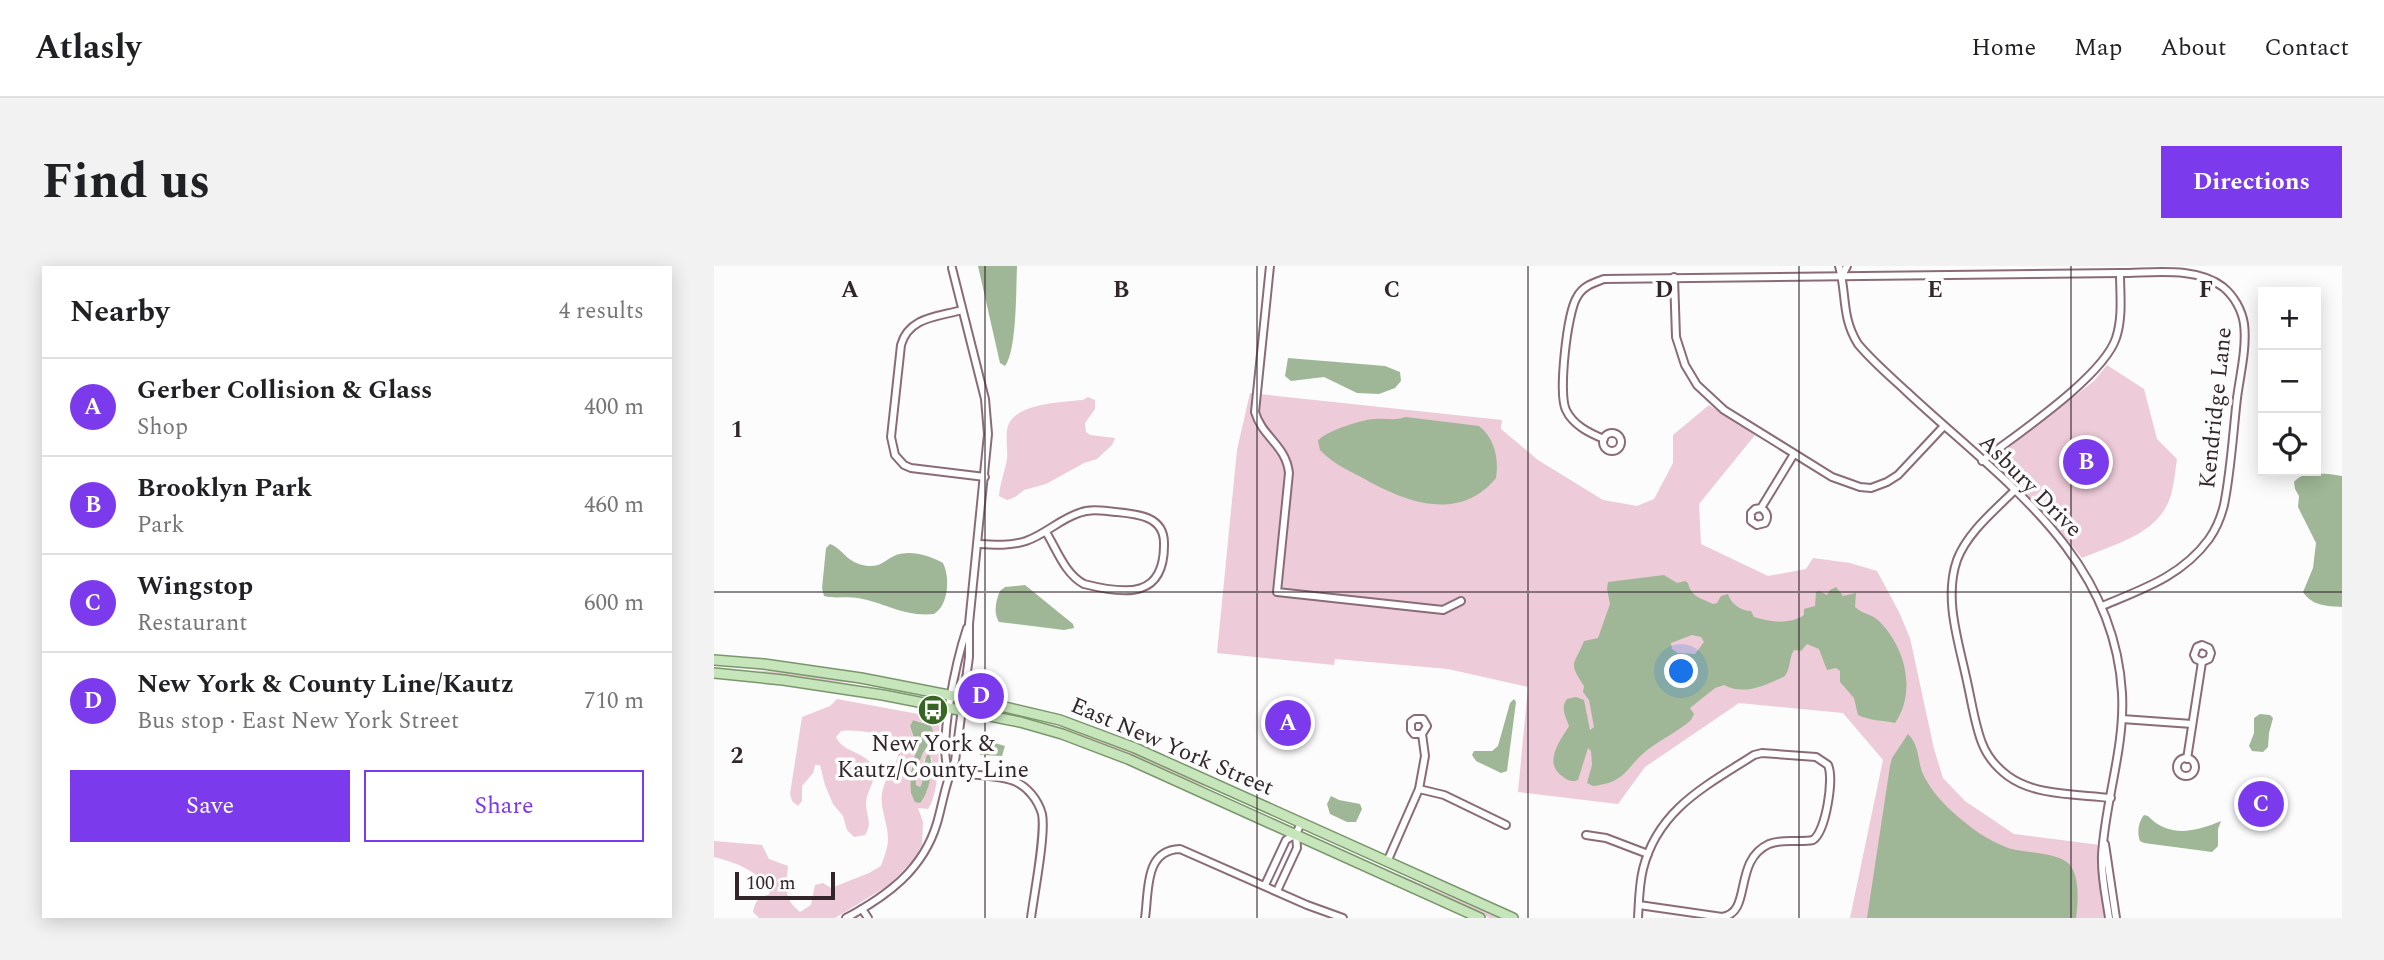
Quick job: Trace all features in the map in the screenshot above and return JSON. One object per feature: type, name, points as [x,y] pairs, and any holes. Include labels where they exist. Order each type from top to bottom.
[{"type":"main road","name":"East New York Street","points":[[714,660],[816,671],[952,695],[1043,715],[1109,737],[1513,918]]},
{"type":"main road","name":"East New York Street","points":[[714,673],[822,685],[1040,727],[1106,749],[1480,918]]},
{"type":"street","points":[[1270,266],[1255,412],[1258,421],[1288,460],[1278,592],[1443,610],[1461,601]]},
{"type":"street","name":"Asbury Drive","points":[[1839,266],[1845,315],[1858,344],[2062,539],[2089,579],[2102,606],[2118,658],[2122,719],[2102,866],[2109,918]]},
{"type":"street","points":[[1842,276],[1847,266]]},
{"type":"street","points":[[846,918],[899,884],[925,851],[936,827],[954,761],[969,657],[969,624],[988,434],[985,399],[952,267]]},
{"type":"street","name":"Kendridge Lane","points":[[1604,439],[1590,433],[1568,414],[1562,387],[1574,302],[1585,288],[1604,279],[2189,272],[2209,278],[2226,289],[2237,304],[2242,317],[2244,340],[2224,504],[2212,534],[2176,573],[2102,606]]},
{"type":"street","points":[[1982,461],[2085,380],[2104,361],[2118,329],[2120,273]]},
{"type":"street","points":[[1674,277],[1676,337],[1685,365],[1697,385],[1716,404],[1843,483],[1871,488],[1888,482],[1898,475],[1944,426]]},
{"type":"street","points":[[962,310],[919,322],[906,331],[901,345],[891,443],[899,460],[911,468],[985,477]]},
{"type":"street","points":[[1761,508],[1794,454]]},
{"type":"street","points":[[2014,491],[1969,539],[1958,556],[1952,580],[1954,617],[1978,732],[1993,762],[2014,780],[2038,789],[2111,798]]},
{"type":"street","points":[[978,544],[1018,543],[1046,532],[1081,512],[1099,510],[1145,516],[1157,524],[1164,538],[1161,571],[1150,584],[1137,590],[1084,584],[1068,570],[1046,532]]},
{"type":"street","points":[[949,773],[944,762],[950,708],[958,660],[969,624]]},
{"type":"street","points":[[2187,759],[2202,662]]},
{"type":"street","points":[[2122,719],[2192,724]]},
{"type":"street","points":[[1387,862],[1419,789],[1425,756],[1422,734]]},
{"type":"street","points":[[1638,918],[1640,882],[1648,854],[1658,833],[1683,802],[1754,755],[1771,752],[1816,757],[1828,765],[1830,778],[1821,832],[1812,840],[1778,841],[1760,850],[1749,862],[1740,902],[1732,914],[1722,917],[1639,905]]},
{"type":"street","points":[[949,773],[1015,781],[1033,795],[1038,803],[1042,830],[1031,918]]},
{"type":"street","points":[[1419,789],[1444,795],[1507,825]]},
{"type":"street","points":[[1277,891],[1297,848],[1296,834],[1301,823]]},
{"type":"street","points":[[1265,885],[1286,840],[1296,834]]},
{"type":"street","points":[[1586,835],[1606,838],[1648,854]]},
{"type":"street","name":"Asbury Drive","points":[[2105,842],[2116,918]]},
{"type":"street","points":[[1145,918],[1153,866],[1159,854],[1171,849],[1187,850],[1343,918]]},
{"type":"street","points":[[862,909],[868,918]]},
{"type":"shaded area","points":[[978,266],[1017,266],[1014,334],[1005,366],[1000,363]]},
{"type":"shaded area","points":[[1288,358],[1385,366],[1400,372],[1401,381],[1395,388],[1379,394],[1357,393],[1324,377],[1291,381],[1285,376]]},
{"type":"shaded area","points":[[2107,365],[2144,389],[2157,439],[2177,459],[2170,498],[2155,521],[2133,537],[2082,558],[2048,516],[1999,471],[1995,458],[2094,381]]},
{"type":"shaded area","points":[[1250,393],[1502,420],[1501,429],[1538,460],[1603,500],[1637,506],[1654,499],[1673,463],[1673,435],[1709,405],[1755,435],[1699,504],[1701,544],[1768,576],[1806,569],[1813,558],[1850,563],[1877,571],[1910,638],[1934,749],[1943,778],[1965,801],[2014,834],[2100,845],[2099,869],[2104,918],[1850,918],[1883,760],[1843,713],[1739,703],[1645,767],[1618,804],[1518,792],[1528,687],[1448,669],[1335,659],[1334,665],[1217,653],[1237,450]]},
{"type":"shaded area","points":[[1088,397],[1095,400],[1095,409],[1085,423],[1086,432],[1090,435],[1115,438],[1112,445],[1097,459],[1084,463],[1046,484],[1024,490],[1007,500],[999,496],[1007,459],[1007,430],[1012,418],[1030,408]]},
{"type":"shaded area","points":[[1406,417],[1479,426],[1489,437],[1495,450],[1496,478],[1481,492],[1465,501],[1430,504],[1394,494],[1377,486],[1339,465],[1320,450],[1318,441],[1328,433],[1368,420]]},
{"type":"shaded area","points":[[2321,473],[2342,476],[2342,607],[2315,603],[2303,592],[2313,568],[2316,543],[2298,507],[2299,496],[2294,482],[2303,476],[2321,476]]},
{"type":"shaded area","points":[[830,544],[854,562],[868,566],[879,565],[894,556],[906,553],[926,556],[943,563],[947,590],[943,604],[934,614],[923,614],[904,612],[858,598],[824,596],[822,588],[826,548]]},
{"type":"shaded area","points":[[1664,575],[1677,583],[1685,581],[1694,594],[1713,604],[1717,603],[1721,596],[1728,594],[1734,604],[1751,611],[1754,617],[1780,622],[1798,618],[1804,615],[1804,609],[1815,606],[1816,592],[1827,595],[1836,587],[1843,596],[1856,593],[1855,607],[1879,621],[1896,643],[1905,670],[1902,710],[1895,723],[1858,715],[1854,698],[1840,682],[1840,671],[1836,668],[1827,670],[1819,649],[1807,644],[1801,651],[1794,650],[1785,676],[1763,686],[1747,689],[1739,690],[1724,685],[1715,688],[1690,708],[1694,714],[1691,720],[1650,748],[1614,781],[1593,786],[1587,783],[1592,765],[1591,751],[1588,748],[1578,780],[1568,780],[1556,770],[1553,758],[1569,726],[1564,712],[1567,699],[1576,697],[1584,700],[1590,730],[1594,727],[1589,700],[1583,692],[1584,686],[1574,663],[1584,641],[1598,638],[1610,604],[1608,582]],"holes":[[[1692,635],[1701,637],[1704,642],[1695,654],[1678,653],[1672,649],[1671,643]]]},
{"type":"shaded area","points":[[1025,585],[1073,624],[1074,628],[1064,630],[999,622],[996,606],[1000,591],[1005,587]]},
{"type":"shaded area","points":[[750,670],[798,673],[870,684],[825,681]]},
{"type":"shaded area","points":[[837,699],[940,718],[935,790],[928,809],[918,808],[923,822],[922,845],[915,858],[889,885],[835,918],[759,918],[753,912],[758,900],[770,894],[766,886],[747,869],[714,857],[714,841],[762,845],[769,859],[788,866],[788,897],[800,912],[811,905],[815,885],[823,883],[831,888],[869,873],[881,866],[885,856],[888,839],[882,795],[885,782],[897,758],[896,737],[862,731],[841,731],[836,737],[845,747],[863,756],[872,765],[873,780],[866,799],[869,823],[865,835],[854,837],[847,830],[843,816],[833,804],[825,785],[820,765],[815,765],[813,773],[802,786],[802,801],[798,806],[792,801],[790,794],[802,717],[830,706]],"holes":[[[913,720],[926,723],[930,745],[920,758],[916,785],[920,787],[924,777],[924,759],[932,758],[927,792],[910,784],[911,768],[917,750],[910,726]]]},
{"type":"shaded area","points":[[1514,699],[1516,702],[1507,771],[1501,773],[1476,761],[1472,755],[1474,751],[1492,751],[1498,746],[1510,703]]},
{"type":"shaded area","points":[[2260,714],[2273,718],[2268,747],[2263,752],[2252,751],[2249,746],[2254,733],[2254,718]]},
{"type":"shaded area","points":[[913,720],[930,725],[933,734],[916,774],[916,785],[920,787],[928,754],[931,761],[930,780],[920,803],[915,802],[911,793],[910,776],[917,747],[910,726]]},
{"type":"shaded area","points":[[1040,722],[1085,733],[1115,744],[1224,793],[1178,777],[1111,747]]},
{"type":"shaded area","points":[[1908,734],[1915,743],[1921,769],[1928,783],[1947,807],[1963,821],[1982,835],[2008,848],[2050,855],[2070,865],[2077,883],[2076,918],[1867,918],[1890,766],[1892,758]]},
{"type":"shaded area","points":[[985,740],[1005,746],[1002,756],[980,755],[979,744]]},
{"type":"shaded area","points":[[1331,796],[1360,804],[1362,809],[1356,822],[1347,822],[1330,814],[1327,804]]},
{"type":"shaded area","points":[[2144,815],[2165,828],[2183,831],[2221,821],[2218,846],[2212,852],[2144,843],[2140,841],[2138,832]]},
{"type":"shaded area","points":[[1369,862],[1502,918],[1490,918]]},
{"type":"place","name":"Brooklyn Park","points":[[2086,462]]},
{"type":"place","name":"New York & County Line/Kautz","points":[[981,696]]},
{"type":"place","name":"New York & Kautz/County Line","points":[[933,710]]},
{"type":"place","name":"Gerber Collision & Glass","points":[[1288,723]]},
{"type":"place","name":"Wingstop","points":[[2261,804]]}]
